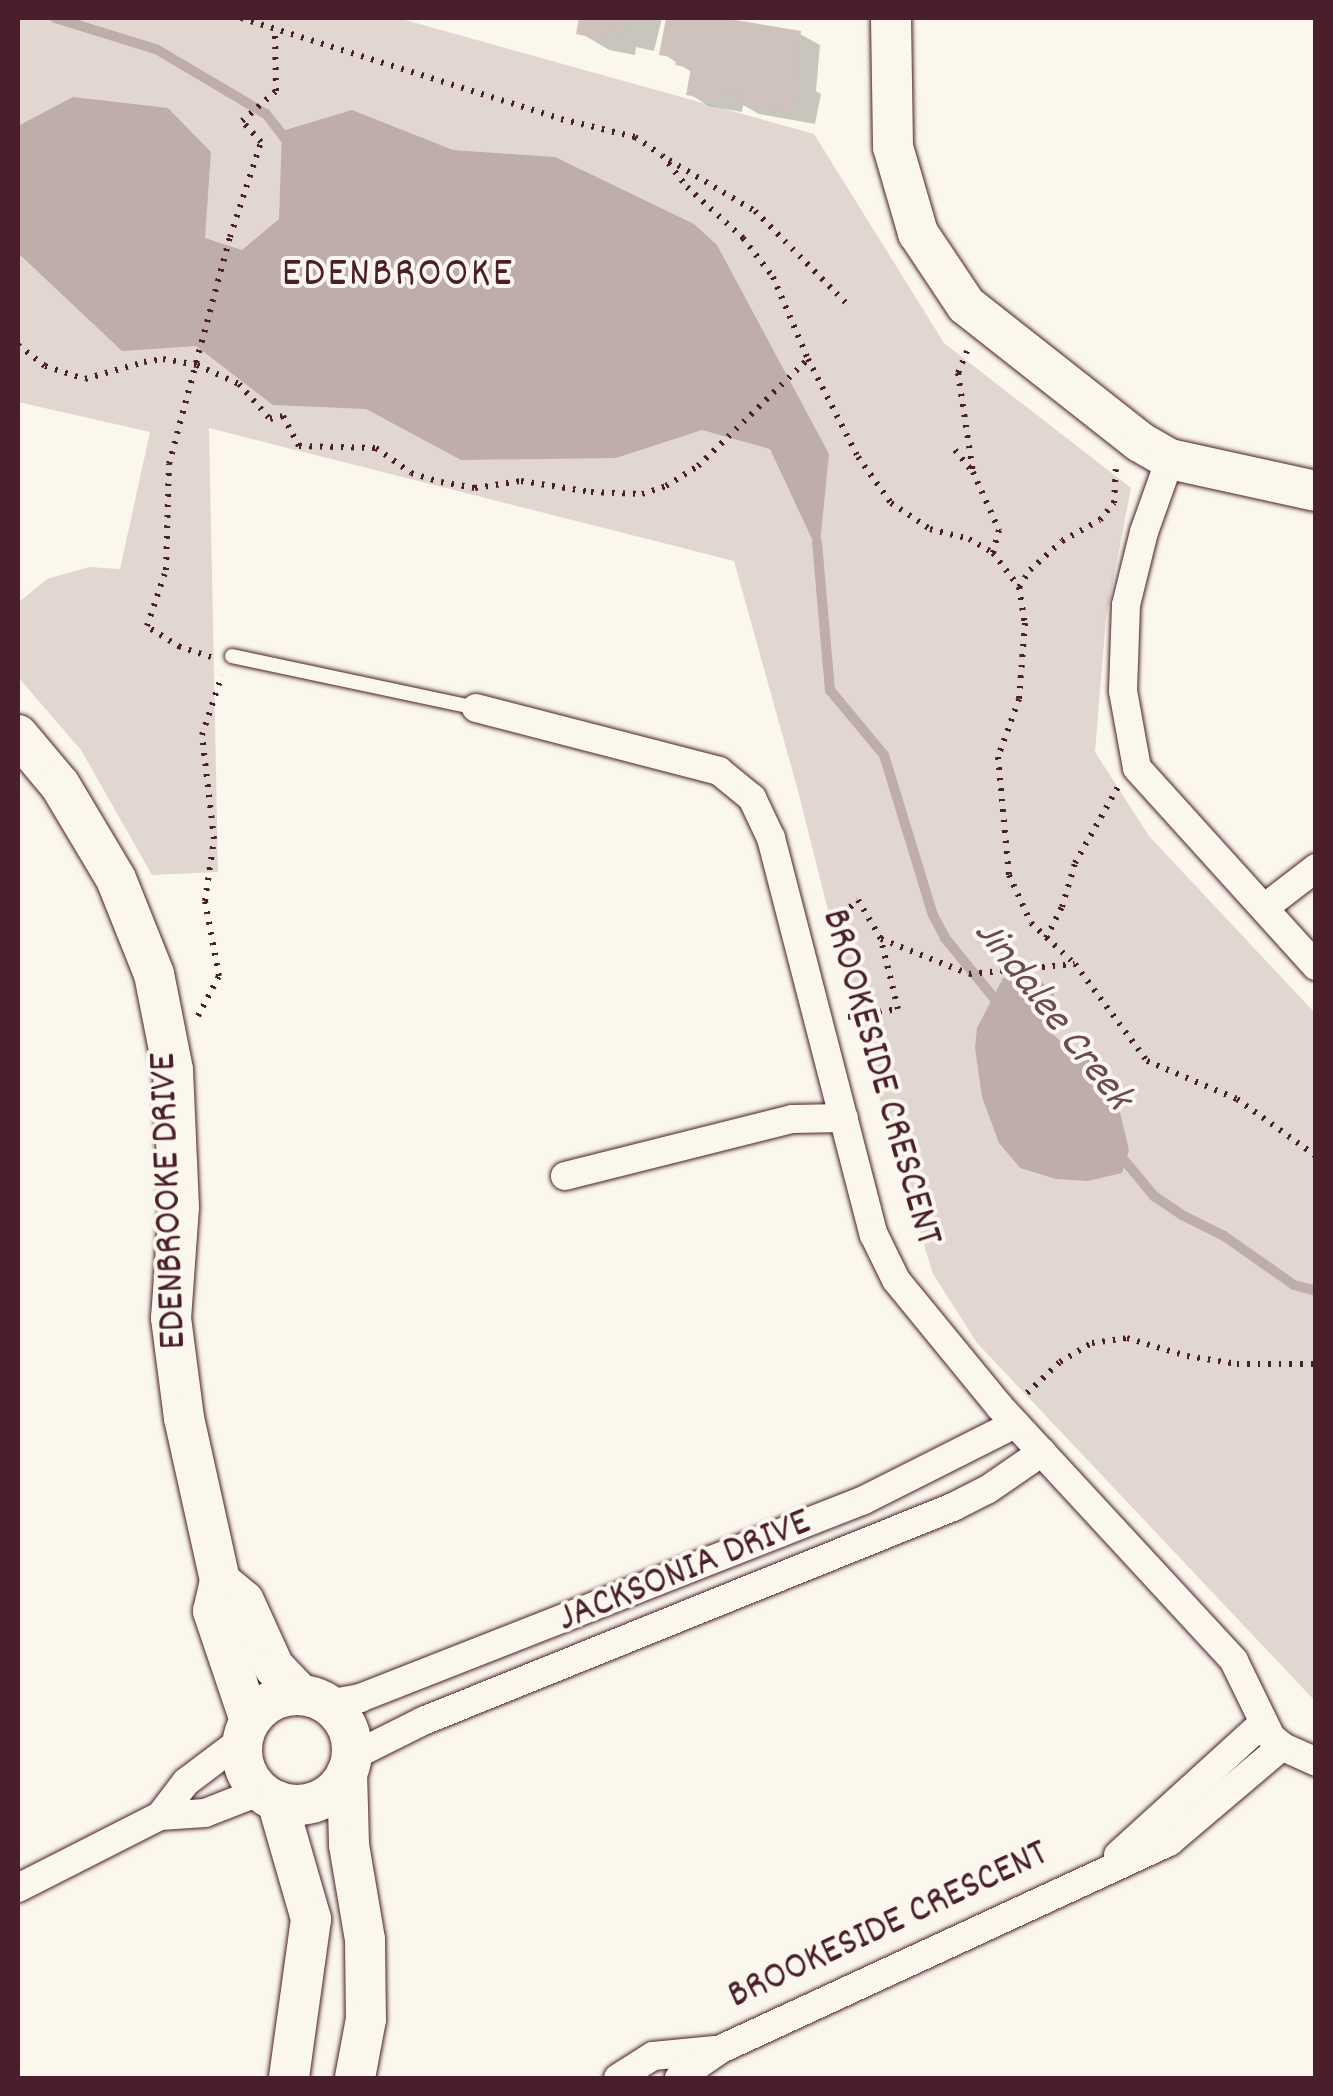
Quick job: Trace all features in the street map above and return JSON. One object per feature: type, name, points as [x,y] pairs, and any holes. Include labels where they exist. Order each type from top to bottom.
[{"type":"street","points":[[891,18],[892,147],[918,232],[966,305],[1140,442],[1170,458],[1316,491]]},
{"type":"street","points":[[1170,458],[1144,532],[1126,605],[1123,690],[1137,768],[1316,966]]},
{"type":"street","name":"BROOKESIDE CRESCENT","points":[[476,708],[718,770],[752,798],[771,838],[874,1235],[886,1263],[914,1308],[1007,1416],[1234,1661],[1262,1724],[1282,1746],[1316,1762]]},
{"type":"street","name":"EDENBROOKE DRIVE","points":[[18,735],[60,785],[116,878],[154,974],[173,1070],[179,1207],[171,1318],[184,1418],[220,1581],[213,1611],[246,1730]]},
{"type":"street","points":[[1264,908],[1316,868]]},
{"type":"street","points":[[565,1176],[792,1118],[844,1118]]},
{"type":"street","name":"JACKSONIA DRIVE","points":[[314,1700],[360,1698],[864,1500],[1007,1416]]},
{"type":"street","name":"JACKSONIA DRIVE","points":[[349,1764],[423,1721],[953,1507],[987,1490],[1042,1452]]},
{"type":"street","name":"EDENBROOKE DRIVE","points":[[220,1581],[244,1601],[274,1667],[314,1700]]},
{"type":"street","points":[[160,1816],[186,1782],[246,1730],[272,1701],[314,1700],[347,1727],[349,1845],[364,1940],[366,2019],[355,2078]]},
{"type":"street","name":"BROOKESIDE CRESCENT","points":[[1090,1877],[1262,1724]]},
{"type":"street","points":[[246,1730],[248,1776],[269,1796],[311,1919],[290,2078]]},
{"type":"street","name":"BROOKESIDE CRESCENT","points":[[680,2078],[721,2049],[1179,1836],[1282,1746]]},
{"type":"street","points":[[18,1888],[160,1816],[205,1813],[269,1796],[310,1803],[325,1797],[349,1764]]},
{"type":"street","name":"BROOKESIDE CRESCENT","points":[[618,2078],[653,2056],[721,2049]]},
{"type":"lane","points":[[232,656],[476,708]]},
{"type":"path","points":[[241,18],[560,119],[635,137],[755,211],[848,305]]},
{"type":"path","points":[[196,1021],[219,976],[204,901],[214,839],[202,736],[232,656],[197,655],[147,626],[166,570],[169,464],[230,237],[261,142],[242,121],[276,91],[275,31]]},
{"type":"path","points":[[664,156],[687,187],[743,238],[773,277],[808,359],[858,457],[891,502],[930,529],[969,539],[993,552],[1018,586],[1026,623],[1020,699],[998,756],[1009,875],[1031,922],[1075,964],[1147,1061],[1237,1099],[1316,1156]]},
{"type":"path","points":[[973,472],[969,423],[958,373],[984,320]]},
{"type":"path","points":[[18,345],[45,366],[85,379],[126,365],[163,359],[197,365],[239,384],[270,419],[283,416],[300,446],[376,448],[410,472],[474,488],[521,480],[591,492],[642,494],[666,486],[698,466],[808,359]]},
{"type":"path","points":[[955,450],[973,472],[999,530],[993,552]]},
{"type":"path","points":[[1018,586],[1062,541],[1100,520],[1114,503],[1114,472],[1124,458]]},
{"type":"path","points":[[1046,938],[1062,907],[1075,863],[1102,821],[1106,803],[1137,768]]},
{"type":"path","points":[[819,1022],[898,1009],[880,939],[858,900],[842,914]]},
{"type":"path","points":[[880,939],[969,974],[1075,964]]},
{"type":"path","points":[[1007,1416],[1060,1362],[1092,1344],[1127,1338],[1187,1356],[1238,1364],[1316,1364]]},
{"type":"shaded area","points":[[18,18],[398,18],[814,134],[944,343],[1131,488],[1106,618],[1095,752],[1149,836],[1315,1013],[1315,1701],[977,1343],[933,1274],[856,1021],[734,561],[209,428],[218,872],[152,875],[81,750],[18,677],[18,603],[47,579],[89,567],[120,569],[150,432],[18,402]]},
{"type":"shaded area","points":[[73,97],[168,108],[211,152],[205,238],[242,250],[279,219],[282,131],[352,110],[453,150],[555,157],[694,224],[717,245],[829,454],[819,554],[770,449],[702,430],[616,458],[461,460],[366,409],[273,405],[196,346],[122,351],[18,253],[18,126]]},
{"type":"shaded area","points":[[1003,978],[1039,979],[1054,994],[1045,1027],[1068,1048],[1100,1064],[1115,1091],[1129,1150],[1122,1173],[1088,1181],[1056,1179],[1020,1168],[999,1143],[982,1097],[975,1048],[977,1028]]},
{"type":"building","points":[[579,18],[628,18],[624,35],[606,31],[604,40],[576,34]]},
{"type":"building","points":[[666,18],[723,18],[801,31],[796,79],[801,80],[795,114],[737,104],[738,95],[724,92],[722,102],[686,95],[691,68],[675,65],[677,58],[659,55]]},
{"type":"waterway","points":[[55,18],[156,49],[266,114],[288,142]]},
{"type":"waterway","name":"Jindalee Creek","points":[[817,542],[830,690],[884,755],[933,915],[945,938],[1002,1008]]},
{"type":"waterway","name":"Jindalee Creek","points":[[1119,1154],[1154,1196],[1224,1236],[1294,1285],[1316,1291]]},
{"type":"district","name":"EDENBROOKE","points":[[398,276]]}]
